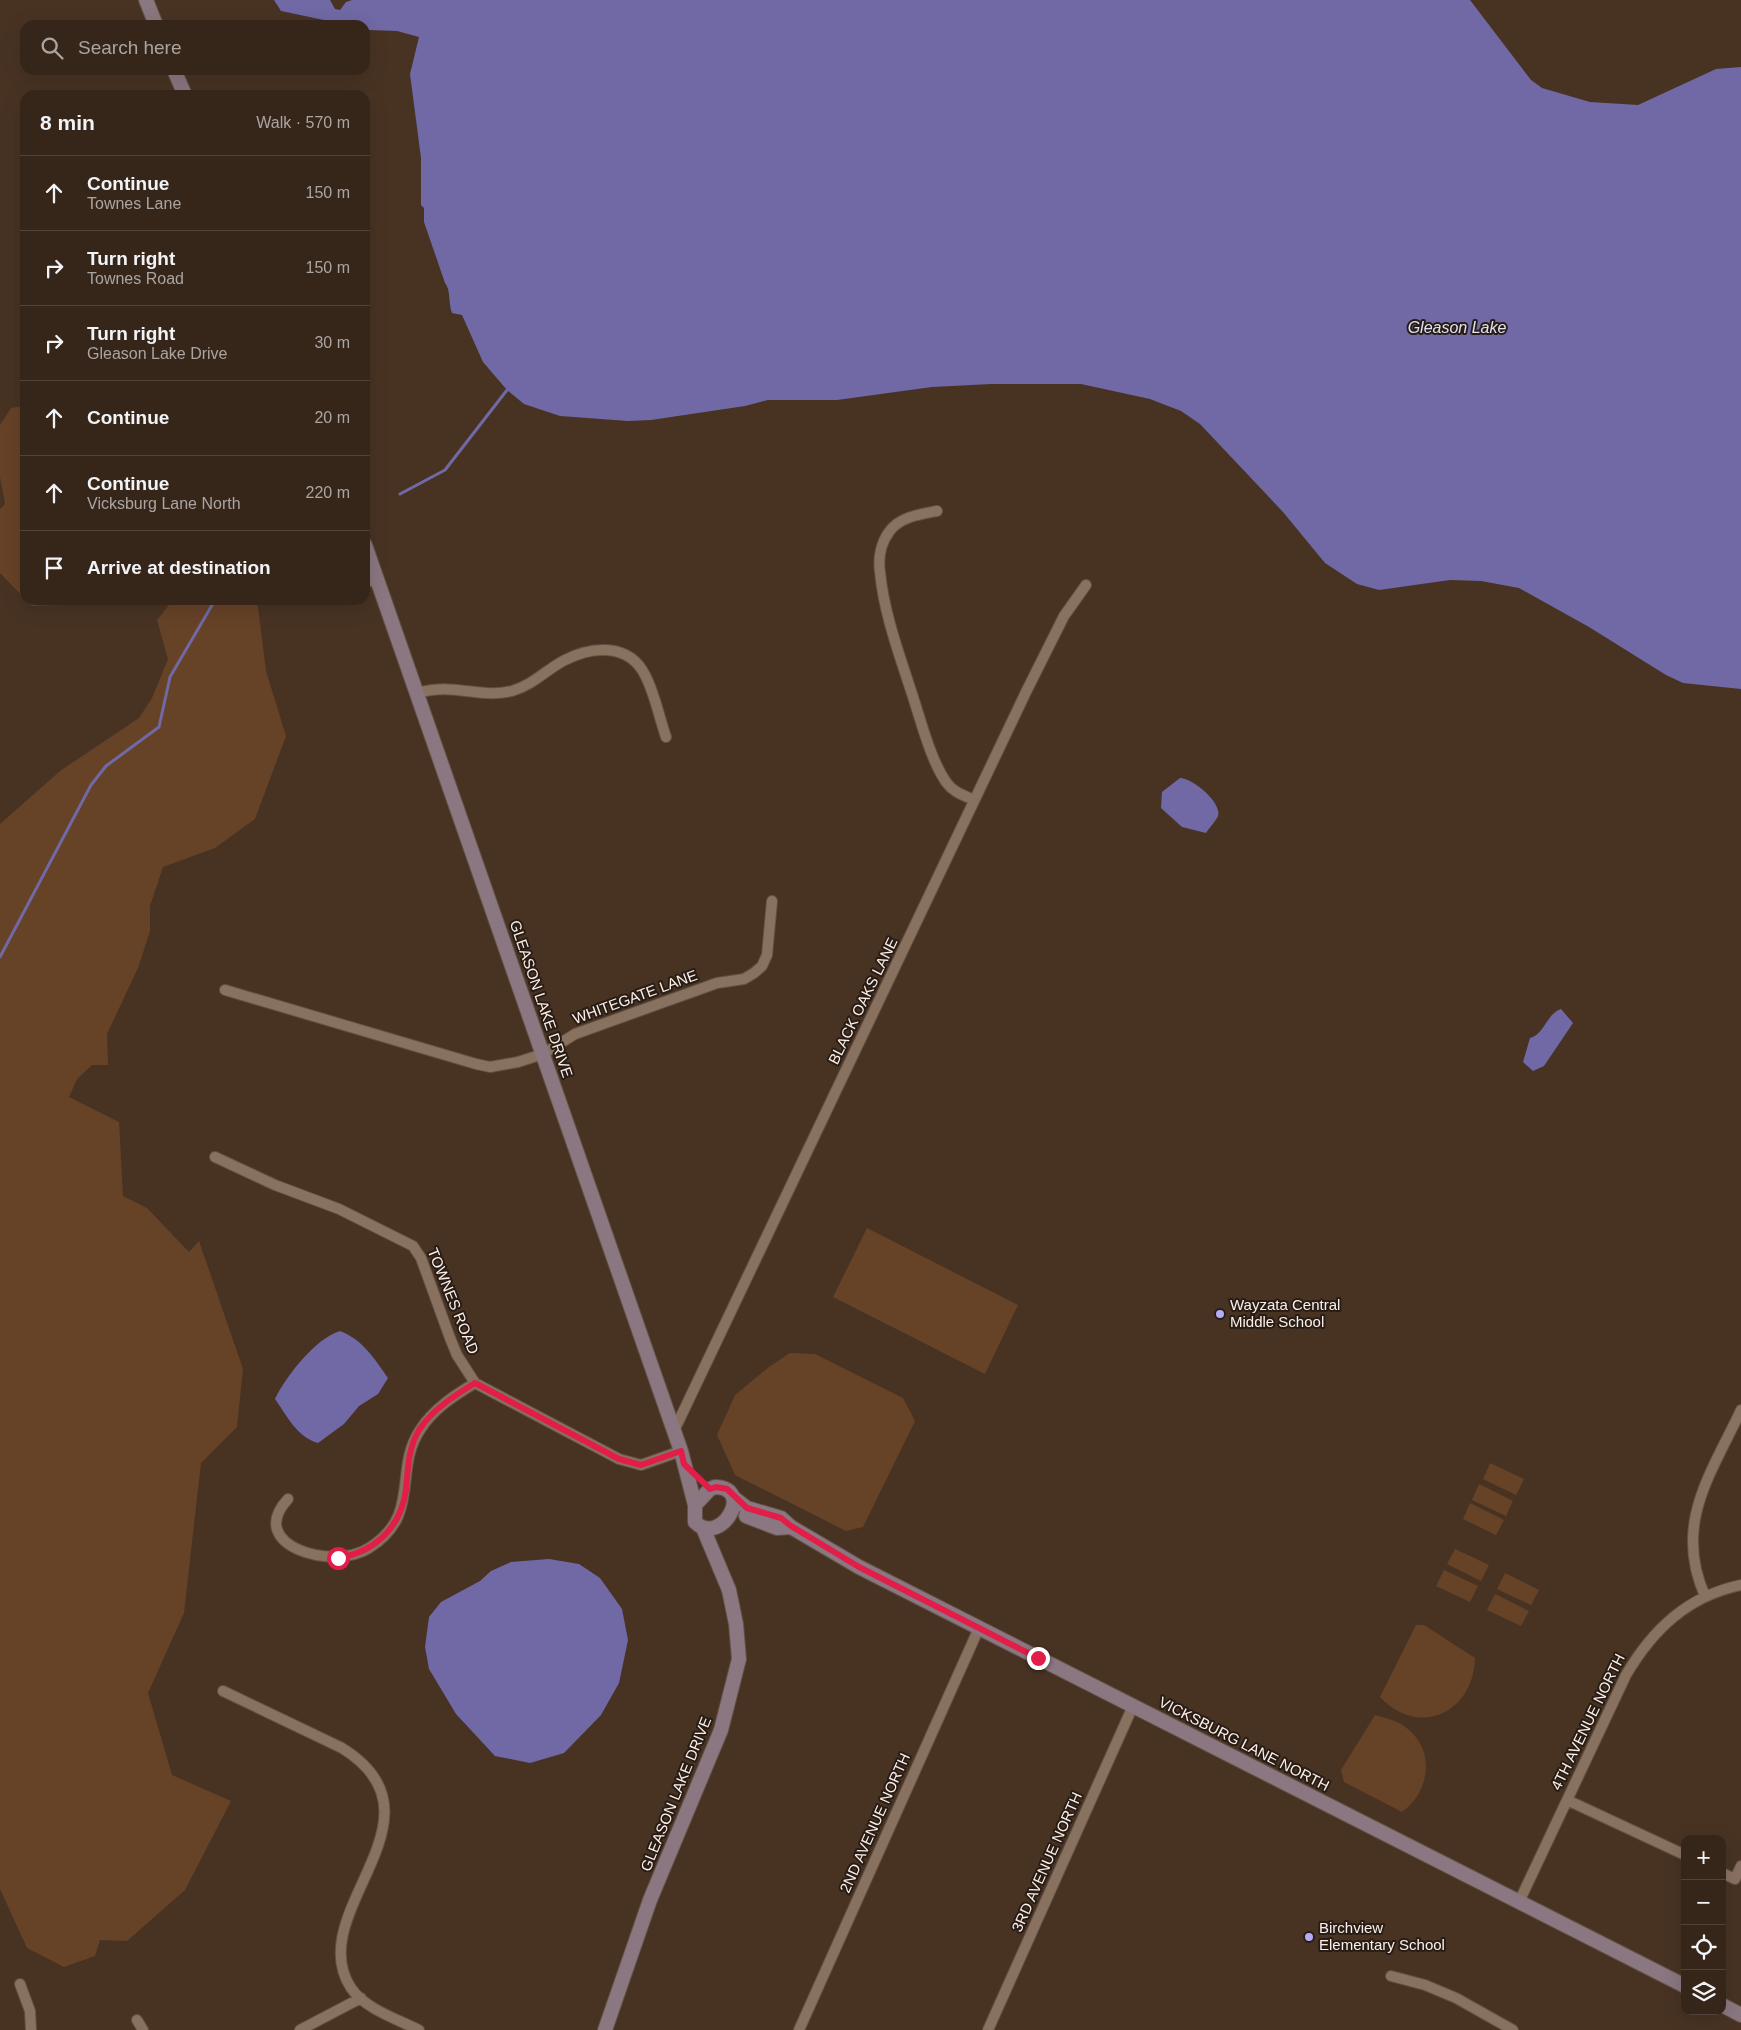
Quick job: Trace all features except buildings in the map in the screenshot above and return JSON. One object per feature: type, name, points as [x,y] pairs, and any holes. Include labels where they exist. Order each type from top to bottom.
[{"type":"main road","points":[[146,0],[154,20]]},
{"type":"main road","points":[[176,75],[182,90]]},
{"type":"main road","name":"GLEASON LAKE DRIVE","points":[[371,581],[418,693],[683,1458],[695,1505]]},
{"type":"main road","name":"GLEASON LAKE DRIVE","points":[[683,1458],[710,1489]]},
{"type":"main road","points":[[721,1487],[727,1489],[734,1498],[731,1514],[709,1528],[695,1522],[695,1505],[710,1489],[721,1487]]},
{"type":"main road","name":"VICKSBURG LANE NORTH","points":[[734,1498],[747,1508],[781,1518],[859,1567],[1681,1984]]},
{"type":"main road","name":"VICKSBURG LANE NORTH","points":[[731,1514],[745,1516],[777,1528],[791,1526]]},
{"type":"main road","name":"GLEASON LAKE DRIVE","points":[[605,2030],[650,1900],[721,1730],[739,1659],[736,1624],[729,1590],[718,1567],[709,1528]]},
{"type":"main road","points":[[1726,2007],[1741,2015]]},
{"type":"street","points":[[936,511],[915,515],[898,523],[889,531],[880,552],[880,571],[892,632],[927,739],[945,780],[954,791],[974,800]]},
{"type":"street","name":"BLACK OAKS LANE","points":[[673,1433],[974,800],[1064,616],[1086,585]]},
{"type":"street","points":[[418,693],[440,688],[496,693],[512,690],[529,684],[564,660],[585,651],[604,649],[618,651],[639,666],[646,676],[666,737]]},
{"type":"street","name":"WHITEGATE LANE","points":[[225,990],[476,1064],[490,1067],[504,1066],[543,1054],[575,1034],[717,983],[744,979],[754,973],[762,966],[767,955],[772,901]]},
{"type":"street","name":"TOWNES ROAD","points":[[215,1157],[275,1185],[338,1209],[413,1246],[422,1258],[457,1355],[475,1383],[619,1459],[641,1465],[683,1458]]},
{"type":"street","points":[[288,1499],[278,1514],[277,1524],[284,1542],[299,1551],[316,1556],[334,1558],[352,1555],[368,1549],[388,1532],[402,1509],[412,1445],[420,1430],[442,1405],[475,1383]]},
{"type":"street","points":[[1705,1596],[1694,1565],[1691,1546],[1692,1527],[1703,1489],[1741,1410]]},
{"type":"street","name":"4TH AVENUE NORTH","points":[[1519,1902],[1638,1655],[1651,1637],[1667,1621],[1705,1596],[1741,1585]]},
{"type":"street","name":"2ND AVENUE NORTH","points":[[799,2030],[979,1628]]},
{"type":"street","points":[[223,1691],[342,1748],[368,1768],[378,1783],[385,1815],[383,1832],[346,1925],[340,1957],[344,1974],[352,1989],[361,1998],[419,2030]]},
{"type":"street","name":"3RD AVENUE NORTH","points":[[988,2030],[1133,1706]]},
{"type":"street","points":[[1567,1800],[1681,1854]]},
{"type":"street","points":[[1726,1875],[1735,1879],[1741,1866]]},
{"type":"street","points":[[1392,1976],[1424,1985],[1456,1998],[1513,2030]]},
{"type":"street","points":[[20,1984],[30,2011],[31,2030]]},
{"type":"street","points":[[300,2030],[361,1998]]},
{"type":"street","points":[[137,2020],[143,2030]]},
{"type":"shaded area","points":[[20,407],[20,594],[0,573],[0,509],[5,504],[0,477],[0,425],[11,408]]},
{"type":"shaded area","points":[[169,605],[258,605],[266,671],[286,736],[255,819],[215,848],[163,867],[150,906],[150,931],[138,968],[107,1034],[108,1065],[92,1065],[77,1079],[69,1097],[119,1122],[123,1196],[147,1208],[189,1252],[199,1241],[243,1369],[237,1427],[201,1463],[184,1613],[148,1693],[172,1775],[231,1801],[185,1890],[127,1941],[100,1940],[95,1956],[64,1967],[27,1948],[0,1889],[0,824],[60,771],[139,718],[152,698],[168,659],[157,620]]},
{"type":"shaded area","points":[[867,1228],[1018,1305],[985,1374],[833,1297]]},
{"type":"shaded area","points":[[790,1353],[815,1354],[903,1398],[915,1421],[863,1527],[846,1531],[735,1475],[717,1435],[735,1395],[769,1367]]},
{"type":"shaded area","points":[[1490,1463],[1524,1479],[1516,1495],[1483,1479]]},
{"type":"shaded area","points":[[1479,1484],[1513,1501],[1506,1516],[1472,1500]]},
{"type":"shaded area","points":[[1470,1503],[1504,1520],[1496,1535],[1463,1519]]},
{"type":"shaded area","points":[[1455,1549],[1489,1565],[1481,1581],[1447,1564]]},
{"type":"shaded area","points":[[1444,1570],[1478,1586],[1470,1602],[1436,1586]]},
{"type":"shaded area","points":[[1505,1573],[1539,1590],[1531,1605],[1497,1589]]},
{"type":"shaded area","points":[[1495,1594],[1529,1611],[1521,1626],[1487,1610]]},
{"type":"shaded area","points":[[1416,1625],[1424,1625],[1475,1658],[1472,1677],[1465,1693],[1455,1705],[1442,1714],[1427,1717],[1411,1716],[1395,1710],[1380,1697]]},
{"type":"shaded area","points":[[1375,1715],[1404,1726],[1414,1735],[1425,1757],[1424,1781],[1419,1793],[1402,1812],[1344,1782],[1341,1770]]},
{"type":"water","name":"Gleason Lake","points":[[274,0],[330,0],[335,9],[340,10],[346,2],[352,0],[1470,0],[1531,80],[1542,88],[1590,102],[1638,105],[1716,69],[1741,67],[1741,689],[1683,683],[1666,675],[1589,627],[1519,588],[1481,581],[1450,580],[1379,590],[1357,584],[1325,563],[1283,512],[1200,424],[1181,411],[1150,399],[1081,384],[991,384],[932,387],[837,400],[768,400],[745,406],[651,420],[628,421],[560,416],[524,404],[507,390],[483,362],[462,315],[452,313],[448,289],[424,222],[424,208],[421,205],[421,158],[410,74],[419,37],[397,31],[370,30],[370,20],[324,20],[281,11]]},
{"type":"water","points":[[1180,778],[1198,786],[1211,798],[1218,810],[1216,820],[1206,833],[1182,827],[1161,808],[1162,792]]},
{"type":"water","points":[[1561,1009],[1573,1023],[1544,1066],[1533,1071],[1523,1062],[1530,1038],[1539,1033],[1552,1015]]},
{"type":"water","points":[[340,1331],[362,1345],[388,1378],[378,1394],[359,1406],[344,1424],[318,1443],[298,1431],[275,1399],[286,1380],[303,1359],[321,1341]]},
{"type":"water","points":[[549,1559],[579,1564],[600,1578],[622,1609],[628,1640],[619,1683],[601,1715],[564,1753],[530,1763],[495,1756],[456,1714],[429,1669],[425,1647],[429,1617],[441,1602],[480,1581],[491,1571],[511,1562]]},
{"type":"waterway","points":[[400,494],[445,470],[507,390]]},
{"type":"waterway","points":[[0,957],[91,785],[106,766],[159,727],[170,677],[212,605]]},
{"type":"place","name":"Wayzata Central Middle School","points":[[1220,1314]]},
{"type":"place","name":"Birchview Elementary School","points":[[1309,1937]]},
{"type":"route","points":[[338,1558],[368,1549],[394,1525],[402,1509],[406,1492],[412,1445],[420,1430],[442,1405],[475,1383],[560,1430],[619,1459],[641,1465],[681,1451],[684,1464],[710,1489],[716,1487],[727,1489],[734,1498],[747,1508],[781,1518],[859,1567],[1038,1658]]}]
